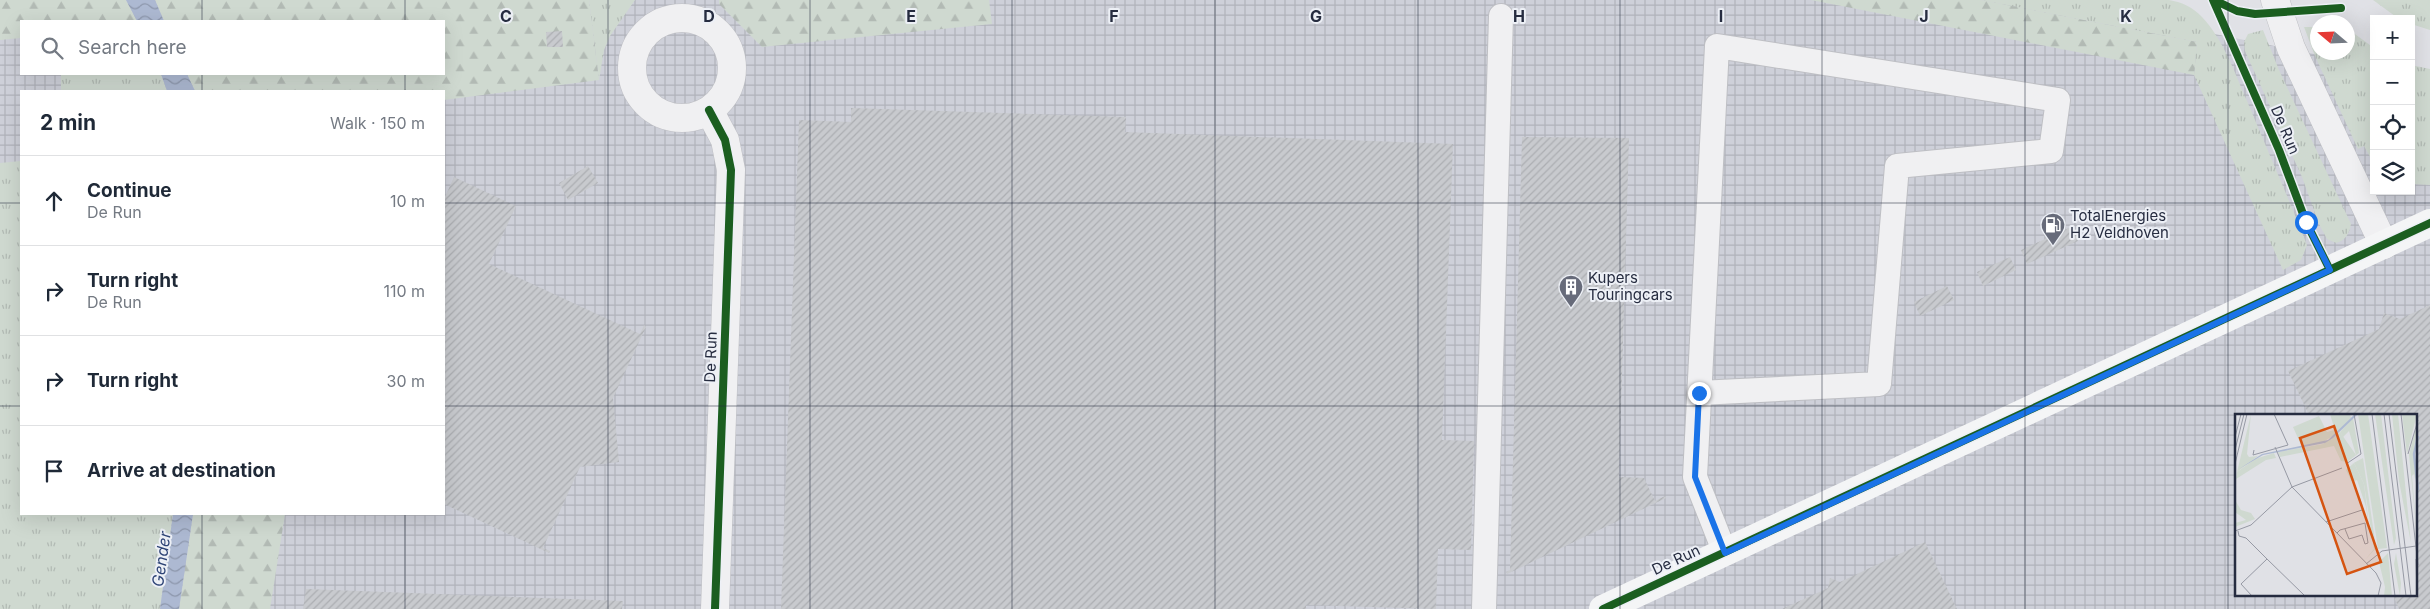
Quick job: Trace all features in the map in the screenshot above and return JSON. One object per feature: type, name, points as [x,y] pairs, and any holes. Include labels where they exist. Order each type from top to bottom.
[{"type":"street","points":[[2275,0],[2291,48],[2384,245]]},
{"type":"street","points":[[674,9],[717,31],[729,50],[733,72],[725,94],[709,110],[682,119],[655,111],[636,90],[632,62],[639,41],[674,9]]},
{"type":"street","name":"De Run","points":[[709,110],[724,140],[731,170],[715,609]]},
{"type":"street","name":"De Run","points":[[1603,609],[2430,223]]},
{"type":"lane","points":[[1484,609],[1501,16]]},
{"type":"lane","points":[[1699,393],[1879,384],[1897,166],[2051,151],[2058,100],[1717,46],[1699,393],[1695,477],[1725,553]]},
{"type":"shaded area","points":[[111,0],[2046,0],[2310,53],[2310,60],[2344,60],[2370,65],[2370,195],[2415,195],[2415,75],[2430,78],[2430,609],[0,609],[0,13]]},
{"type":"green space","points":[[0,0],[126,0],[136,20],[20,20],[20,38],[0,40]]},
{"type":"green space","points":[[155,0],[589,0],[599,80],[445,100],[445,90],[195,90],[187,75],[445,75],[445,20],[164,20]]},
{"type":"green space","points":[[589,0],[635,0],[610,36],[604,50],[599,80]]},
{"type":"green space","points":[[719,0],[989,0],[992,24],[762,47],[719,4]]},
{"type":"green space","points":[[1811,0],[1981,0],[2197,42],[2194,75]]},
{"type":"green space","points":[[1981,0],[2169,0],[2195,10],[2216,35],[2238,79],[2307,245],[2301,260],[2283,270],[2194,75],[2197,42]]},
{"type":"green space","points":[[2373,0],[2430,0],[2430,30],[2415,25],[2415,15],[2394,15]]},
{"type":"green space","points":[[2304,27],[2310,27],[2310,43]]},
{"type":"green space","points":[[2263,30],[2279,70],[2351,224],[2346,236],[2336,243],[2327,239],[2319,224],[2302,177],[2245,51],[2244,42],[2248,34]]},
{"type":"green space","points":[[2355,34],[2370,45],[2370,157],[2364,146],[2358,149],[2317,60],[2355,60]]},
{"type":"green space","points":[[2415,66],[2430,69],[2430,185],[2415,184]]},
{"type":"green space","points":[[61,75],[161,75],[167,90],[61,90]]},
{"type":"green space","points":[[20,161],[20,515],[173,515],[160,609],[0,609],[0,163]]},
{"type":"green space","points":[[193,515],[285,515],[270,609],[179,609]]},
{"type":"water","points":[[126,0],[155,0],[164,20],[136,20]]},
{"type":"water","points":[[161,75],[187,75],[195,90],[167,90]]},
{"type":"water","points":[[173,515],[193,515],[179,609],[160,609]]},
{"type":"building","points":[[562,31],[563,47],[547,47],[546,32]]},
{"type":"building","points":[[851,108],[1126,117],[1125,132],[1453,144],[1442,440],[1474,441],[1471,550],[1438,549],[1436,609],[1306,605],[1306,609],[781,609],[799,120],[851,122]]},
{"type":"building","name":"Kupers Touringcars","points":[[1522,137],[1629,138],[1619,477],[1644,478],[1655,501],[1665,496],[1666,498],[1507,574],[1506,572],[1510,570]]},
{"type":"building","points":[[588,166],[598,183],[568,200],[559,183]]},
{"type":"building","points":[[454,177],[516,206],[489,264],[640,334],[644,325],[646,327],[613,398],[619,462],[580,467],[543,548],[550,551],[549,553],[445,504],[445,197]]},
{"type":"building","points":[[2071,227],[2078,241],[2027,264],[2021,250]]},
{"type":"building","points":[[2010,257],[2016,270],[1983,286],[1977,272]]},
{"type":"building","points":[[1947,286],[1954,300],[1920,316],[1914,302]]},
{"type":"building","points":[[2430,305],[2430,609],[2399,609],[2393,596],[2418,596],[2418,414],[2309,414],[2288,371],[2379,329],[2384,313],[2400,319]]},
{"type":"building","points":[[1925,542],[1957,609],[1782,609],[1828,588],[1830,578],[1840,582]]},
{"type":"building","points":[[306,589],[623,601],[622,609],[303,609]]},
{"type":"cycle path","points":[[2213,0],[2279,150],[2306,222],[2330,270]]},
{"type":"cycle path","points":[[2214,0],[2237,11],[2255,14],[2341,8]]},
{"type":"cycle path","points":[[709,110],[725,140],[731,170],[715,609]]},
{"type":"cycle path","points":[[1603,609],[2430,223]]},
{"type":"place","name":"TotalEnergies H2 Veldhoven","points":[[2053,246]]},
{"type":"place","name":"Kupers Touringcars","points":[[1571,308]]},
{"type":"route","points":[[1699,393],[1695,477],[1725,553],[2330,270],[2306,222]]},
{"type":"water label","name":"Gender","points":[[161,559]]}]
